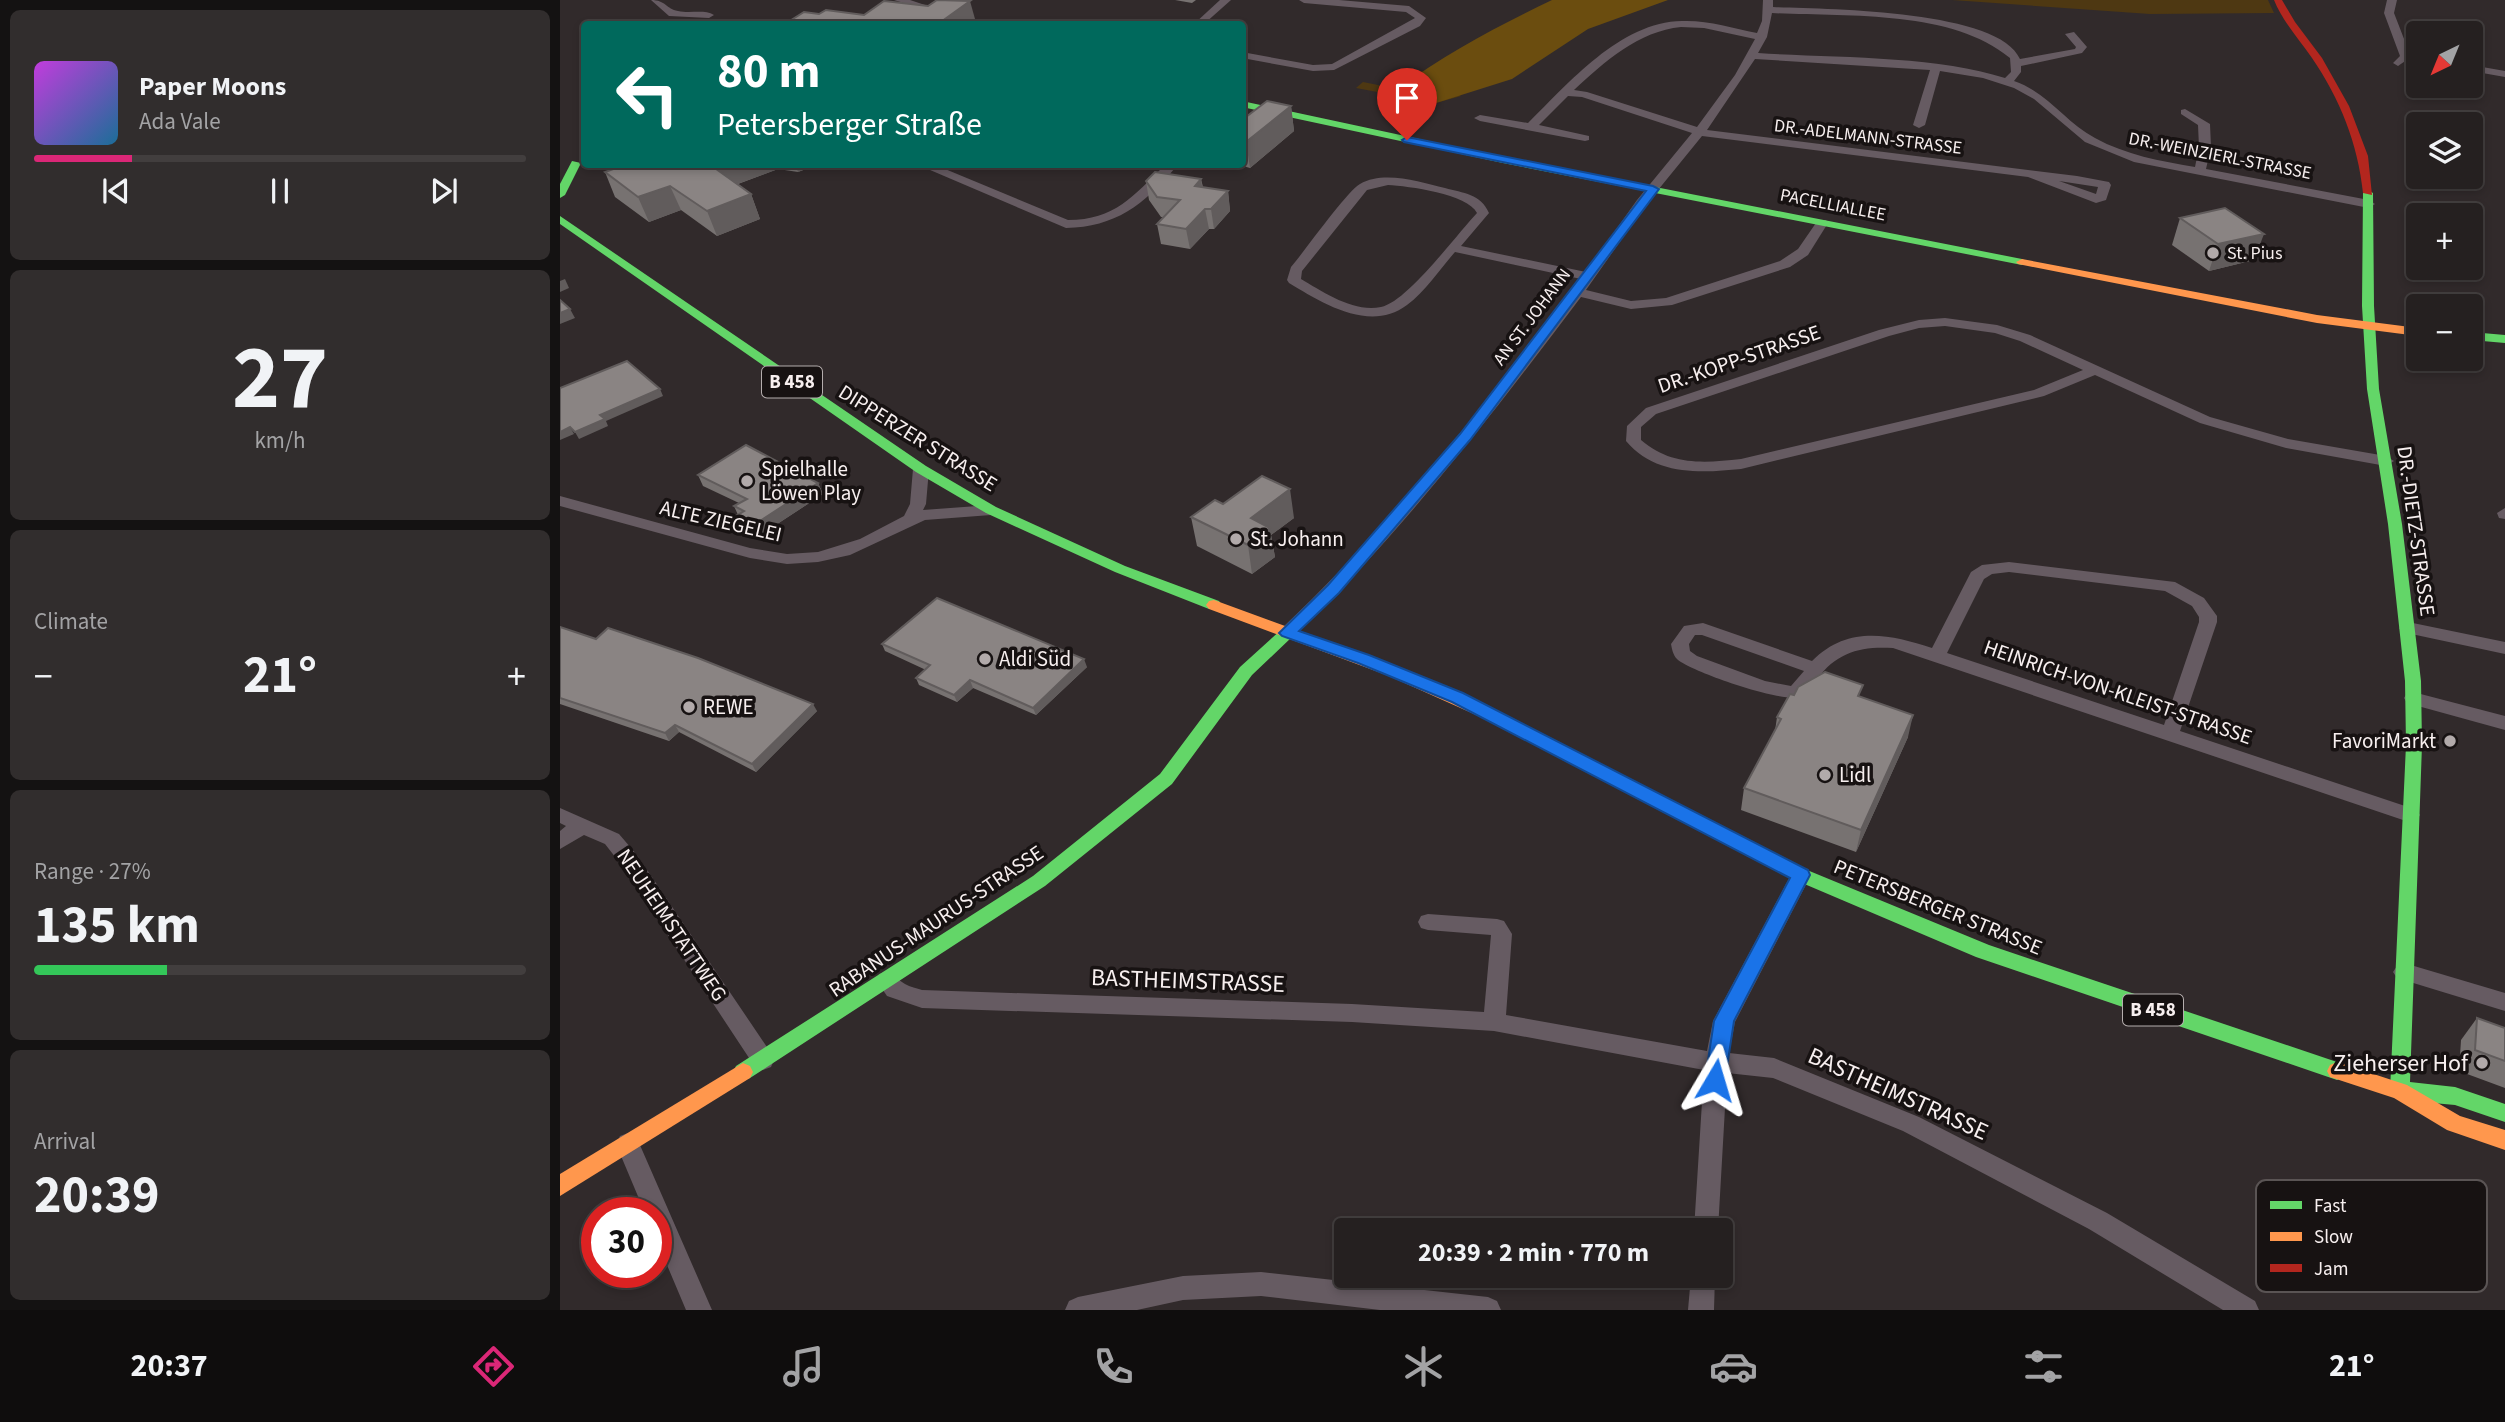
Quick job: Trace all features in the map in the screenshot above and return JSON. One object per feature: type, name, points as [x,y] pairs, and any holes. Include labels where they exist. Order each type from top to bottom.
[{"type":"main road","name":"DR.-DIETZ-STRASSE","points":[[2278,0],[2353,121],[2367,175],[2380,305],[2369,326],[2373,389],[2386,461],[2408,628],[2413,698],[2404,1049],[2400,1091]]},
{"type":"main road","name":"PACELLIALLEE","points":[[1246,105],[1822,223],[2304,317],[2406,331]]},
{"type":"main road","points":[[560,169],[574,162]]},
{"type":"main road","points":[[560,195],[574,162]]},
{"type":"main road","name":"DIPPERZER STRASSE","points":[[560,219],[920,469],[991,510],[1120,569],[1287,633]]},
{"type":"main road","points":[[2380,305],[2406,317]]},
{"type":"main road","points":[[2483,338],[2505,340]]},
{"type":"main road","name":"PETERSBERGER STRASSE","points":[[1287,633],[1363,659],[1457,698],[1801,875],[1983,951],[2169,1016],[2400,1091],[2454,1123],[2505,1139]]},
{"type":"main road","name":"RABANUS-MAURUS-STRASSE","points":[[560,1186],[763,1060],[1039,881],[1166,779],[1246,671],[1287,633]]},
{"type":"main road","name":"PETERSBERGER STRASSE","points":[[2400,1091],[2455,1096],[2505,1113]]},
{"type":"street","points":[[656,0],[676,14],[711,15]]},
{"type":"street","points":[[899,0],[934,10]]},
{"type":"street","points":[[1202,21],[1226,0]]},
{"type":"street","points":[[1246,56],[1313,68],[1334,67],[1416,24],[1421,18],[1409,9],[1304,0]]},
{"type":"street","points":[[2392,0],[2389,13],[2402,60],[2406,60]]},
{"type":"street","points":[[1769,5],[1955,25],[1996,39],[2009,49],[2018,62],[2014,77],[2008,82]]},
{"type":"street","name":"AN ST. JOHANN","points":[[1287,633],[1333,589],[1465,437],[1589,277],[1653,189],[1699,132],[1753,55],[1762,37],[1769,5]]},
{"type":"street","points":[[1531,127],[1590,69],[1640,37],[1668,26],[1719,29],[1762,37]]},
{"type":"street","points":[[2018,62],[2078,51],[2082,47],[2070,34]]},
{"type":"street","name":"DR.-WEINZIERL-STRASSE","points":[[1753,55],[1937,66],[1963,70],[2008,82],[2038,97],[2089,141],[2110,151],[2138,160],[2369,204]]},
{"type":"street","points":[[1919,125],[1937,66]]},
{"type":"street","points":[[2483,70],[2505,74]]},
{"type":"street","name":"DR.-ADELMANN-STRASSE","points":[[1565,93],[1583,94],[1699,132],[2077,180],[2105,186],[2100,200],[2033,176]]},
{"type":"street","points":[[2185,112],[2204,124],[2206,147],[2200,170]]},
{"type":"street","points":[[1480,118],[1585,138]]},
{"type":"street","points":[[932,168],[1066,224],[1086,225],[1102,223],[1121,212],[1169,168]]},
{"type":"street","points":[[1388,181],[1468,198],[1479,204],[1483,213],[1452,248],[1403,301],[1382,312],[1353,308],[1294,280],[1296,270],[1354,198],[1363,187],[1373,183],[1388,181]]},
{"type":"street","points":[[1577,292],[1631,305],[1667,302],[1785,264],[1804,252],[1822,223]]},
{"type":"street","points":[[1452,248],[1589,277]]},
{"type":"street","name":"DR.-KOPP-STRASSE","points":[[2093,371],[2039,393],[1741,464],[1692,469],[1661,462],[1645,453],[1634,441],[1634,426],[1651,411],[1884,332],[1919,324],[1945,322],[1997,329],[2025,338],[2183,411],[2247,433],[2386,461]]},
{"type":"street","points":[[910,519],[918,504],[920,469]]},
{"type":"street","name":"ALTE ZIEGELEI","points":[[560,501],[750,553],[787,559],[818,557],[844,551],[866,543],[910,519],[939,512],[991,510]]},
{"type":"street","points":[[1937,656],[1972,582],[1989,569],[2009,567],[2169,586],[2198,602],[2208,615],[2208,622],[2170,734]]},
{"type":"street","points":[[2408,628],[2505,648]]},
{"type":"street","name":"HEINRICH-VON-KLEIST-STRASSE","points":[[1815,668],[1703,629],[1690,630],[1680,649],[1685,657],[1780,692],[1792,692],[1801,688],[1815,668],[1836,649],[1867,641],[1894,642],[2410,815]]},
{"type":"street","points":[[2413,698],[2505,723]]},
{"type":"street","name":"NEUHEIMSTATTWEG","points":[[560,815],[612,839],[630,861],[763,1060]]},
{"type":"street","points":[[560,841],[583,825]]},
{"type":"street","points":[[1707,1218],[1716,1062],[1724,1021],[1801,875]]},
{"type":"street","points":[[1428,922],[1497,927],[1502,934],[1494,1022]]},
{"type":"street","points":[[2404,972],[2505,1002]]},
{"type":"street","name":"BASTHEIMSTRASSE","points":[[887,980],[895,990],[922,999],[1352,1013],[1494,1022],[1716,1062],[1774,1068],[1911,1124],[2098,1221],[2246,1310]]},
{"type":"street","points":[[628,1144],[699,1310]]},
{"type":"street","points":[[1078,1310],[1183,1288],[1261,1284],[1488,1310]]},
{"type":"street","points":[[1701,1310],[1702,1288]]},
{"type":"shaded area","points":[[1552,0],[1668,0],[1588,29],[1512,79],[1436,103],[1398,89],[1473,41]]},
{"type":"shaded area","points":[[1952,0],[2268,0],[2274,13],[2150,14]]},
{"type":"shaded area","points":[[1422,71],[1461,96],[1436,103],[1356,88],[1363,82],[1398,89]]},
{"type":"building","points":[[937,0],[970,1],[942,21],[790,21],[804,12],[819,14],[826,10],[864,15],[884,1],[928,6]]},
{"type":"building","points":[[1267,101],[1291,106],[1246,142],[1246,117]]},
{"type":"building","points":[[616,168],[715,168],[751,194],[707,211],[670,186],[638,197],[605,172]]},
{"type":"building","points":[[1155,172],[1201,179],[1195,186],[1228,191],[1186,229],[1157,224],[1180,200],[1157,197],[1146,181]]},
{"type":"building","points":[[2225,208],[2264,234],[2218,244],[2180,218]]},
{"type":"building","points":[[560,300],[570,309],[560,313]]},
{"type":"building","points":[[627,361],[660,389],[600,415],[605,419],[575,432],[570,427],[560,432],[560,388]]},
{"type":"building","points":[[746,445],[818,483],[754,525],[736,516],[744,511],[734,506],[747,499],[698,475]]},
{"type":"building","points":[[1262,476],[1290,489],[1251,518],[1270,528],[1248,545],[1191,517],[1215,500],[1223,504]]},
{"type":"building","name":"Aldi Süd","points":[[937,598],[1084,659],[1033,708],[970,680],[954,695],[916,678],[930,665],[882,644]]},
{"type":"building","name":"REWE","points":[[560,627],[596,639],[608,628],[698,658],[813,704],[752,764],[675,725],[665,733],[560,698]]},
{"type":"building","name":"Lidl","points":[[1825,672],[1863,685],[1858,696],[1913,715],[1861,830],[1744,788],[1781,719],[1777,717],[1790,694],[1794,695],[1798,687]]},
{"type":"building","points":[[2477,1018],[2505,1028],[2505,1061],[2475,1050]]},
{"type":"traffic: fast","points":[[1246,105],[1503,160],[2022,262]]},
{"type":"traffic: fast","points":[[560,195],[576,163]]},
{"type":"traffic: fast","points":[[2368,193],[2368,306],[2373,389],[2395,524],[2413,681],[2414,745],[2400,1091]]},
{"type":"traffic: fast","points":[[560,219],[921,469],[991,510],[1120,569],[1214,605]]},
{"type":"traffic: fast","points":[[2483,337],[2505,339]]},
{"type":"traffic: fast","points":[[743,1072],[1039,881],[1166,779],[1246,671],[1287,633]]},
{"type":"traffic: fast","points":[[1500,719],[1801,875],[1983,951],[2337,1071]]},
{"type":"traffic: fast","points":[[2406,1091],[2455,1096],[2505,1113]]},
{"type":"traffic: slow","points":[[2022,262],[2317,319],[2406,330]]},
{"type":"traffic: slow","points":[[1214,605],[1394,672],[1500,719]]},
{"type":"traffic: slow","points":[[2337,1071],[2400,1091],[2454,1123],[2505,1140]]},
{"type":"traffic: slow","points":[[560,1186],[743,1072]]},
{"type":"traffic: jam","points":[[2278,0],[2317,58],[2344,106],[2363,156],[2368,193]]},
{"type":"place","name":"St. Pius","points":[[2213,253]]},
{"type":"place","name":"Spielhalle Löwen Play","points":[[747,481]]},
{"type":"place","name":"St. Johann","points":[[1236,539]]},
{"type":"place","name":"Aldi Süd","points":[[985,659]]},
{"type":"place","name":"REWE","points":[[689,707]]},
{"type":"place","name":"FavoriMarkt","points":[[2450,741]]},
{"type":"place","name":"Lidl","points":[[1825,775]]},
{"type":"place","name":"Zieherser Hof","points":[[2482,1063]]},
{"type":"route","points":[[1407,140],[1653,189],[1589,277],[1465,437],[1333,589],[1287,633],[1446,692],[1801,875],[1724,1021],[1715,1080]]}]
